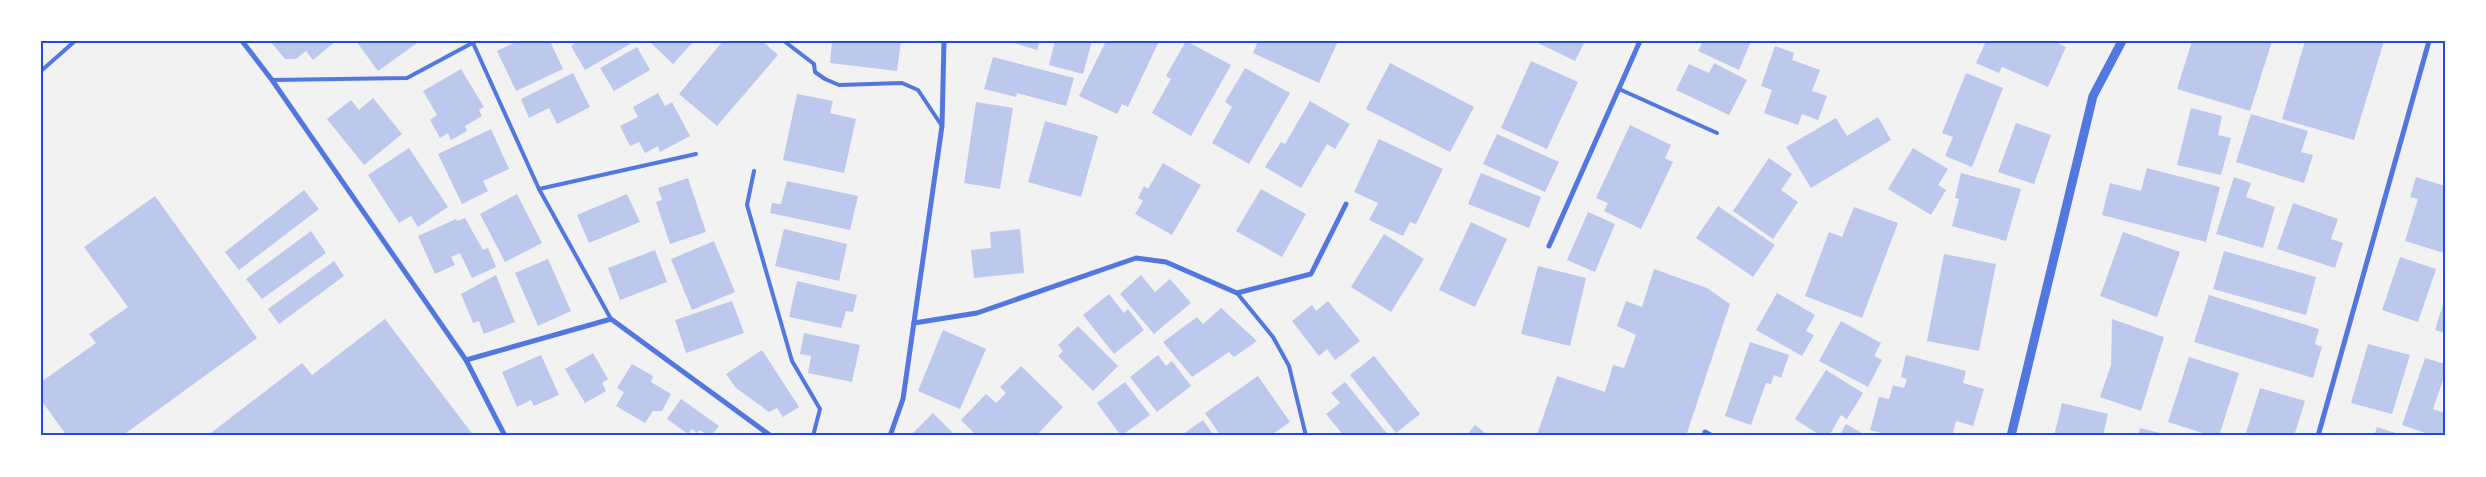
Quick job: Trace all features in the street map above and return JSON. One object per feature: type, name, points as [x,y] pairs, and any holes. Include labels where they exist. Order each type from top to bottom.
[{"type":"street","points":[[242,41],[272,80],[466,360],[505,436]]},
{"type":"street","points":[[890,436],[903,399],[942,126],[944,41]]},
{"type":"street","points":[[1549,246],[1640,41]]},
{"type":"street","points":[[2011,436],[2093,96],[2122,41]]},
{"type":"street","points":[[2318,436],[2429,41]]},
{"type":"street","points":[[914,323],[977,313],[1136,258],[1166,262],[1237,293],[1311,274],[1346,204]]},
{"type":"street","points":[[466,360],[611,319],[771,436]]},
{"type":"street","points":[[1705,432],[1712,436]]},
{"type":"lane","points":[[41,71],[74,41]]},
{"type":"lane","points":[[784,41],[814,64],[815,72],[825,80],[840,85],[902,83],[918,90],[942,126]]},
{"type":"lane","points":[[272,80],[407,78],[475,42],[539,189],[611,319]]},
{"type":"lane","points":[[1619,88],[1717,133]]},
{"type":"lane","points":[[539,189],[696,154]]},
{"type":"lane","points":[[754,171],[747,204],[792,361],[820,409],[813,436]]},
{"type":"lane","points":[[1237,293],[1273,338],[1289,366],[1306,436]]},
{"type":"building","points":[[270,41],[336,41],[313,60],[306,51],[296,59],[285,59]]},
{"type":"building","points":[[356,41],[415,41],[417,43],[378,71]]},
{"type":"building","points":[[518,41],[550,41],[563,69],[516,91],[497,51]]},
{"type":"building","points":[[578,41],[628,41],[630,44],[585,70],[571,46]]},
{"type":"building","points":[[649,41],[694,41],[673,64]]},
{"type":"building","points":[[723,41],[762,41],[778,55],[717,126],[679,94]]},
{"type":"building","points":[[832,41],[901,41],[897,71],[830,63]]},
{"type":"building","points":[[1007,41],[1040,41],[1037,50]]},
{"type":"building","points":[[1055,41],[1092,41],[1083,74],[1049,65]]},
{"type":"building","points":[[1106,41],[1159,41],[1128,107],[1122,104],[1117,114],[1079,96]]},
{"type":"building","points":[[1186,41],[1231,65],[1191,136],[1152,113],[1171,79],[1166,76]]},
{"type":"building","points":[[1258,41],[1338,41],[1319,83],[1253,53]]},
{"type":"building","points":[[1539,41],[1585,41],[1575,61],[1538,43]]},
{"type":"building","points":[[1703,41],[1751,41],[1739,70],[1698,51]]},
{"type":"building","points":[[1986,41],[2053,41],[2066,47],[2048,87],[2002,67],[1999,73],[1976,63]]},
{"type":"building","points":[[2192,41],[2272,41],[2250,111],[2177,89]]},
{"type":"building","points":[[2305,41],[2384,41],[2354,140],[2282,119]]},
{"type":"building","points":[[1775,46],[1794,53],[1792,60],[1820,70],[1812,91],[1827,96],[1818,120],[1802,114],[1798,125],[1764,113],[1772,90],[1761,86]]},
{"type":"building","points":[[637,47],[650,70],[614,91],[600,68]]},
{"type":"building","points":[[993,57],[1074,78],[1066,106],[1017,93],[1016,97],[984,89]]},
{"type":"building","points":[[1531,61],[1578,82],[1547,149],[1501,128]]},
{"type":"building","points":[[1390,63],[1474,107],[1450,152],[1366,109]]},
{"type":"building","points":[[1714,63],[1747,80],[1729,115],[1676,90],[1689,64],[1709,73]]},
{"type":"building","points":[[1245,68],[1290,93],[1249,164],[1212,143],[1232,107],[1225,102]]},
{"type":"building","points":[[461,69],[484,107],[479,110],[482,116],[465,126],[467,131],[451,140],[448,133],[440,138],[430,120],[437,115],[423,91]]},
{"type":"building","points":[[573,73],[590,107],[557,124],[549,108],[529,118],[521,99]]},
{"type":"building","points":[[1966,73],[2003,88],[1972,167],[1945,156],[1953,137],[1942,133]]},
{"type":"building","points":[[658,93],[665,106],[672,102],[690,136],[660,152],[658,146],[645,153],[639,142],[630,146],[620,126],[638,117],[633,107]]},
{"type":"building","points":[[797,94],[833,101],[830,113],[856,119],[844,173],[783,160]]},
{"type":"building","points":[[373,98],[402,134],[364,165],[327,119],[351,100],[359,110]]},
{"type":"building","points":[[1310,101],[1350,124],[1335,149],[1327,144],[1301,188],[1265,167],[1281,142],[1285,144]]},
{"type":"building","points":[[976,102],[1013,108],[1000,189],[964,183]]},
{"type":"building","points":[[2191,108],[2222,116],[2218,135],[2231,138],[2221,175],[2177,165]]},
{"type":"building","points":[[2251,114],[2308,131],[2301,152],[2313,155],[2304,183],[2236,162]]},
{"type":"building","points":[[1878,117],[1891,140],[1811,188],[1786,147],[1836,118],[1847,136]]},
{"type":"building","points":[[1045,121],[1098,136],[1081,197],[1028,182]]},
{"type":"building","points":[[2016,123],[2051,135],[2034,184],[1998,172]]},
{"type":"building","points":[[1630,125],[1671,145],[1665,158],[1673,162],[1641,229],[1604,211],[1608,203],[1596,198]]},
{"type":"building","points":[[491,129],[509,169],[483,181],[488,191],[462,204],[438,154]]},
{"type":"building","points":[[1497,134],[1559,162],[1545,192],[1483,164]]},
{"type":"building","points":[[1379,139],[1443,169],[1416,224],[1410,222],[1403,236],[1369,220],[1378,203],[1354,192]]},
{"type":"building","points":[[409,148],[448,207],[418,227],[411,216],[399,223],[368,175]]},
{"type":"building","points":[[1913,148],[1948,169],[1938,185],[1946,190],[1931,215],[1888,189]]},
{"type":"building","points":[[1769,158],[1792,174],[1781,190],[1798,202],[1773,239],[1733,211]]},
{"type":"building","points":[[1163,163],[1201,185],[1172,235],[1135,214],[1143,201],[1138,198],[1144,186],[1148,189]]},
{"type":"building","points":[[2147,168],[2220,187],[2206,242],[2102,215],[2110,183],[2141,191]]},
{"type":"building","points":[[1481,173],[1541,197],[1529,228],[1468,204]]},
{"type":"building","points":[[1961,173],[2021,189],[2006,241],[1952,226],[1959,199],[1955,198]]},
{"type":"building","points":[[2234,177],[2251,183],[2246,197],[2275,207],[2263,248],[2216,234]]},
{"type":"building","points":[[2416,177],[2445,186],[2444,253],[2405,241],[2418,199],[2410,197]]},
{"type":"building","points":[[688,178],[706,232],[670,244],[656,202],[662,200],[658,188]]},
{"type":"building","points":[[787,181],[858,196],[850,230],[770,213],[772,203],[781,204]]},
{"type":"building","points":[[1261,189],[1306,214],[1282,257],[1236,231]]},
{"type":"building","points":[[304,190],[319,209],[239,270],[225,252]]},
{"type":"building","points":[[517,194],[542,243],[505,262],[480,214]]},
{"type":"building","points":[[627,194],[640,222],[589,243],[577,215]]},
{"type":"building","points":[[155,196],[257,338],[122,436],[67,436],[41,400],[41,382],[96,343],[89,334],[128,307],[84,247]]},
{"type":"building","points":[[2293,203],[2338,219],[2331,239],[2343,243],[2335,268],[2277,249]]},
{"type":"building","points":[[1718,206],[1775,245],[1753,277],[1696,238]]},
{"type":"building","points":[[1854,207],[1898,223],[1862,318],[1805,296],[1829,232],[1842,237]]},
{"type":"building","points":[[1588,212],[1615,224],[1595,272],[1567,260]]},
{"type":"building","points":[[465,218],[483,250],[488,248],[496,267],[472,278],[460,253],[451,257],[455,265],[435,274],[418,236],[456,219],[457,221]]},
{"type":"building","points":[[1471,222],[1507,239],[1475,307],[1439,290]]},
{"type":"building","points":[[784,229],[847,244],[839,281],[775,266]]},
{"type":"building","points":[[1020,229],[1024,273],[974,278],[971,250],[991,248],[990,232]]},
{"type":"building","points":[[311,231],[326,253],[262,299],[246,279]]},
{"type":"building","points":[[2123,232],[2180,252],[2157,317],[2100,296]]},
{"type":"building","points":[[1384,234],[1424,259],[1391,312],[1351,287]]},
{"type":"building","points":[[714,241],[735,292],[692,310],[671,259]]},
{"type":"building","points":[[655,250],[667,282],[620,300],[608,268]]},
{"type":"building","points":[[2224,251],[2316,277],[2306,315],[2213,289]]},
{"type":"building","points":[[1944,254],[1996,264],[1979,351],[1927,341]]},
{"type":"building","points":[[2400,257],[2436,269],[2418,322],[2382,310]]},
{"type":"building","points":[[548,259],[571,311],[538,326],[515,273]]},
{"type":"building","points":[[334,261],[344,276],[279,324],[268,309]]},
{"type":"building","points":[[1538,266],[1586,278],[1570,346],[1521,334]]},
{"type":"building","points":[[1654,269],[1707,288],[1730,304],[1686,436],[1537,435],[1557,376],[1605,392],[1613,365],[1624,368],[1636,335],[1617,326],[1626,301],[1642,307]]},
{"type":"building","points":[[496,275],[515,322],[484,334],[479,321],[473,323],[461,294]]},
{"type":"building","points":[[1141,275],[1155,292],[1170,279],[1191,303],[1154,334],[1120,294]]},
{"type":"building","points":[[797,281],[857,295],[853,312],[846,311],[841,328],[789,317]]},
{"type":"building","points":[[1777,293],[1815,315],[1806,331],[1814,335],[1802,356],[1756,330]]},
{"type":"building","points":[[1109,294],[1124,313],[1128,309],[1144,330],[1114,354],[1083,315]]},
{"type":"building","points":[[2209,295],[2319,329],[2315,344],[2322,347],[2313,378],[2194,342]]},
{"type":"building","points":[[2445,298],[2445,333],[2435,330]]},
{"type":"building","points":[[732,301],[744,333],[686,353],[675,320]]},
{"type":"building","points":[[1328,301],[1360,341],[1335,360],[1327,349],[1319,356],[1292,321],[1312,305],[1316,311]]},
{"type":"building","points":[[1221,308],[1257,341],[1234,357],[1229,352],[1192,377],[1163,342],[1197,317],[1203,324]]},
{"type":"building","points":[[385,319],[474,436],[207,436],[302,363],[312,375]]},
{"type":"building","points":[[2112,319],[2164,337],[2141,411],[2100,397],[2111,365]]},
{"type":"building","points":[[1841,321],[1881,343],[1874,356],[1882,360],[1868,387],[1819,361]]},
{"type":"building","points":[[1078,326],[1118,366],[1093,391],[1058,356],[1063,351],[1058,345]]},
{"type":"building","points":[[943,330],[986,349],[960,409],[918,391]]},
{"type":"building","points":[[804,333],[860,345],[852,382],[808,373],[811,356],[800,354]]},
{"type":"building","points":[[1750,342],[1789,355],[1781,378],[1774,375],[1771,384],[1766,383],[1751,425],[1725,416]]},
{"type":"building","points":[[2368,344],[2410,355],[2392,414],[2351,403]]},
{"type":"building","points":[[762,350],[799,407],[783,417],[777,408],[769,412],[736,388],[726,374]]},
{"type":"building","points":[[593,353],[608,379],[602,383],[606,391],[585,403],[565,369]]},
{"type":"building","points":[[541,355],[559,395],[534,406],[531,400],[517,407],[502,372]]},
{"type":"building","points":[[1158,355],[1166,366],[1172,361],[1191,386],[1157,412],[1130,377]]},
{"type":"building","points":[[1906,355],[1966,371],[1963,383],[1984,389],[1973,426],[1956,421],[1952,436],[1893,436],[1870,430],[1879,397],[1889,399],[1893,385],[1904,388],[1907,379],[1901,377]]},
{"type":"building","points":[[1374,356],[1420,414],[1396,433],[1350,375]]},
{"type":"building","points":[[2189,357],[2239,373],[2219,436],[2212,436],[2168,422]]},
{"type":"building","points":[[2425,358],[2445,364],[2445,374],[2433,409],[2445,413],[2444,436],[2434,436],[2402,425]]},
{"type":"building","points":[[632,364],[653,376],[651,382],[671,394],[662,411],[653,411],[645,423],[616,406],[624,392],[617,388]]},
{"type":"building","points":[[1021,366],[1063,407],[1036,436],[977,436],[961,420],[986,394],[996,403],[1006,393],[1000,387]]},
{"type":"building","points":[[1826,370],[1863,393],[1847,419],[1841,415],[1829,436],[1821,436],[1795,419]]},
{"type":"building","points":[[1258,376],[1290,422],[1270,436],[1221,436],[1205,413]]},
{"type":"building","points":[[1125,382],[1150,415],[1121,436],[1097,403]]},
{"type":"building","points":[[1345,382],[1389,436],[1344,436],[1326,414],[1340,403],[1331,393]]},
{"type":"building","points":[[2260,388],[2305,401],[2294,436],[2245,436]]},
{"type":"building","points":[[681,399],[719,426],[711,436],[699,430],[697,433],[692,429],[688,434],[667,419]]},
{"type":"building","points":[[2062,403],[2108,414],[2103,436],[2054,436]]},
{"type":"building","points":[[933,413],[956,436],[915,436],[913,433]]},
{"type":"building","points":[[1203,420],[1214,436],[1180,436]]},
{"type":"building","points":[[1846,424],[1867,436],[1839,436]]},
{"type":"building","points":[[1475,425],[1489,436],[1466,436]]},
{"type":"building","points":[[2377,427],[2402,435],[2402,436],[2374,436]]},
{"type":"building","points":[[2140,428],[2168,435],[2168,436],[2138,436]]}]
